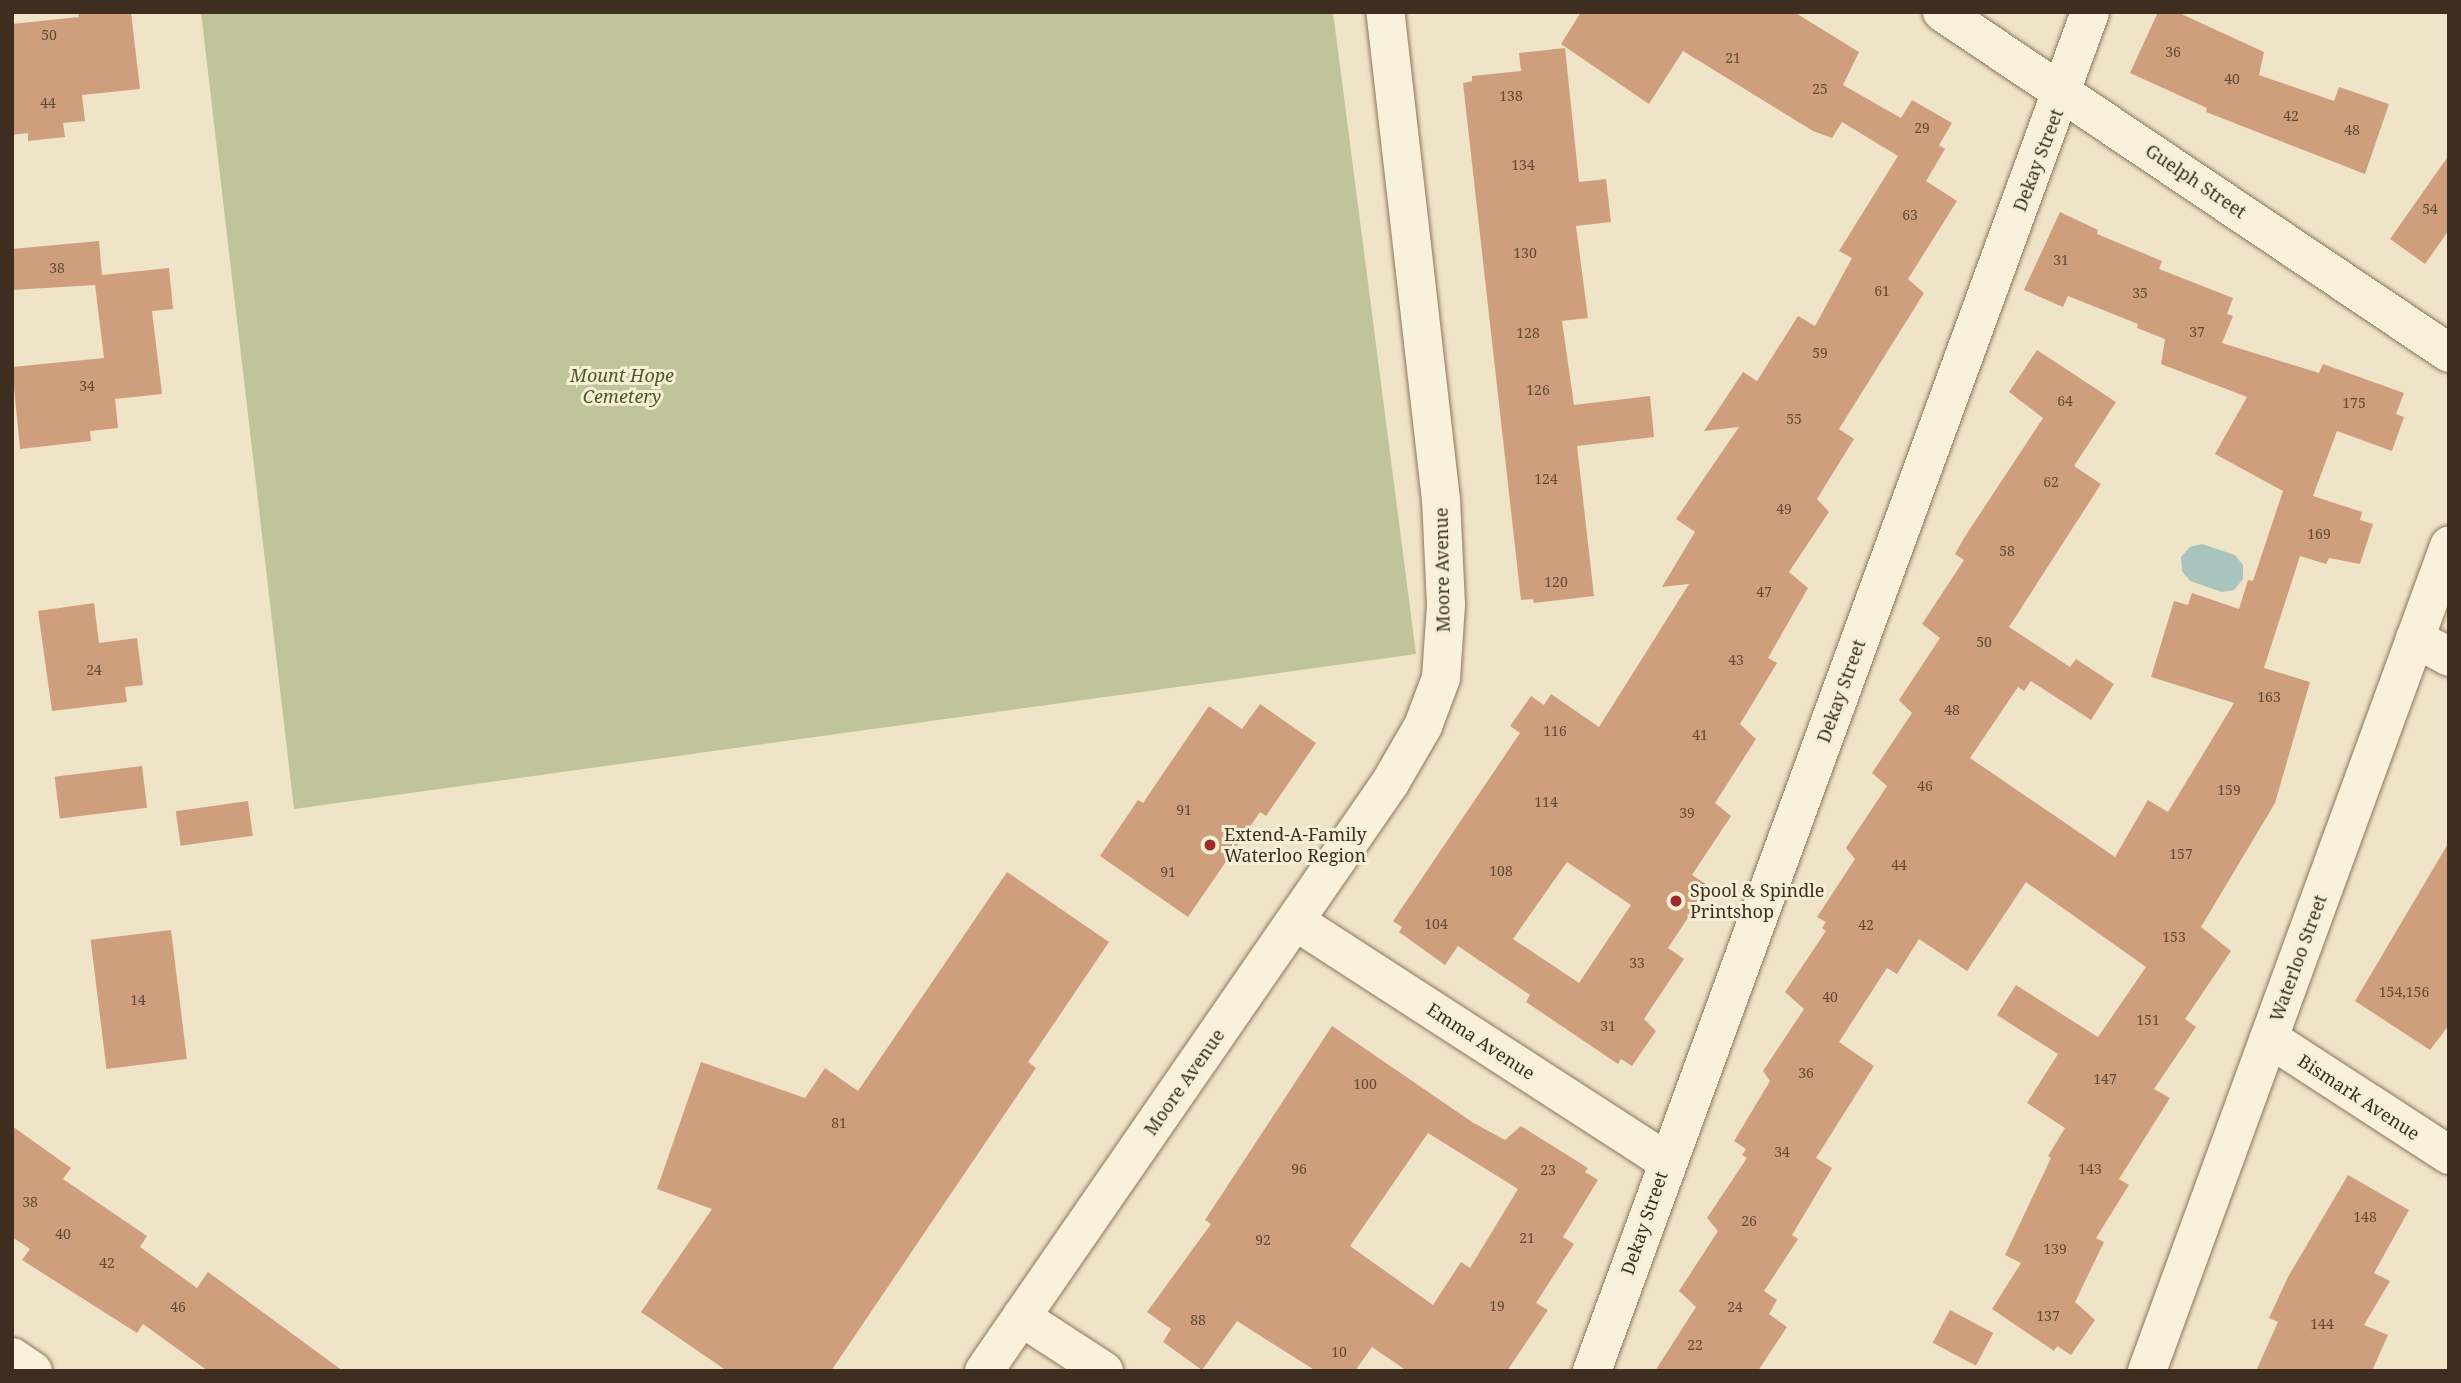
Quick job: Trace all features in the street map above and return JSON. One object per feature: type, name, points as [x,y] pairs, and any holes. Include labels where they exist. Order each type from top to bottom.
[{"type":"street","name":"Moore Avenue","points":[[984,1371],[1390,783],[1423,726],[1441,678],[1446,605],[1441,500],[1385,12]]},
{"type":"street","name":"Guelph Street","points":[[1942,12],[2064,91],[2449,353]]},
{"type":"street","name":"Dekay Street","points":[[1592,1371],[1666,1161],[2064,91],[2090,12]]},
{"type":"street","name":"Waterloo Street","points":[[2147,1371],[2449,546]]},
{"type":"street","points":[[2415,638],[2449,657]]},
{"type":"street","name":"Emma Avenue","points":[[1295,921],[1666,1161]]},
{"type":"street","name":"Bismark Avenue","points":[[2269,1038],[2449,1155]]},
{"type":"street","points":[[1021,1317],[1104,1371]]},
{"type":"street","points":[[12,1357],[33,1371]]},
{"type":"green space","name":"Mount Hope Cemetery","points":[[201,12],[1333,12],[1416,654],[294,809]]},
{"type":"water","points":[[2202,544],[2235,555],[2243,565],[2243,579],[2234,590],[2222,592],[2190,581],[2182,571],[2181,557],[2190,547]]},
{"type":"building","points":[[78,12],[131,12],[140,89],[82,95],[85,121],[63,123],[65,137],[28,141],[28,133],[12,135],[12,24],[79,17]]},
{"type":"building","points":[[1581,12],[1794,12],[1859,52],[1843,85],[1901,118],[1912,100],[1952,123],[1939,145],[1945,149],[1926,181],[1957,201],[1908,279],[1924,293],[1839,429],[1854,439],[1817,499],[1829,512],[1789,572],[1808,588],[1768,658],[1777,663],[1740,724],[1756,739],[1715,803],[1731,816],[1692,875],[1709,886],[1668,948],[1684,959],[1644,1019],[1656,1031],[1632,1066],[1621,1059],[1618,1064],[1526,1002],[1530,995],[1458,946],[1445,965],[1399,932],[1402,927],[1393,921],[1520,733],[1510,726],[1531,696],[1544,705],[1551,694],[1599,727],[1689,584],[1662,587],[1695,532],[1676,519],[1739,427],[1704,431],[1743,372],[1757,381],[1798,316],[1815,326],[1852,258],[1839,251],[1898,156],[1842,122],[1832,138],[1813,131],[1683,51],[1649,104],[1561,44]],"holes":[[[1567,862],[1631,905],[1579,983],[1513,939]]]},
{"type":"building","points":[[2158,12],[2177,12],[2264,52],[2259,75],[2334,101],[2339,87],[2389,104],[2365,174],[2206,112],[2207,108],[2130,73]]},
{"type":"building","points":[[1565,48],[1579,182],[1606,179],[1611,222],[1576,226],[1588,318],[1562,321],[1574,405],[1650,396],[1654,437],[1577,446],[1594,596],[1534,603],[1533,599],[1521,600],[1463,83],[1472,81],[1472,76],[1521,71],[1519,53]]},
{"type":"building","points":[[2449,155],[2449,230],[2425,264],[2390,239]]},
{"type":"building","points":[[2060,212],[2098,230],[2097,234],[2162,261],[2159,269],[2233,298],[2227,314],[2233,316],[2222,343],[2319,373],[2323,364],[2404,393],[2396,414],[2404,417],[2392,451],[2337,431],[2313,496],[2362,512],[2360,520],[2373,524],[2360,564],[2329,558],[2326,564],[2300,556],[2264,668],[2310,682],[2275,803],[2201,927],[2231,951],[2185,1019],[2196,1027],[2154,1089],[2170,1098],[2119,1179],[2129,1185],[2096,1238],[2104,1242],[2075,1302],[2095,1320],[2071,1355],[2057,1346],[2054,1351],[1992,1309],[2021,1263],[2005,1255],[2051,1158],[2048,1156],[2065,1128],[2027,1103],[2058,1054],[1997,1015],[2016,985],[2098,1037],[2146,967],[2026,882],[1967,971],[1919,939],[1897,974],[1887,968],[1839,1042],[1874,1066],[1816,1158],[1832,1168],[1792,1235],[1798,1239],[1764,1291],[1777,1300],[1769,1314],[1787,1327],[1758,1371],[1655,1371],[1696,1307],[1679,1291],[1718,1231],[1707,1218],[1747,1158],[1742,1155],[1746,1149],[1734,1141],[1770,1081],[1763,1071],[1804,1009],[1785,992],[1826,931],[1822,928],[1826,922],[1817,917],[1855,859],[1846,848],[1887,786],[1872,773],[1912,713],[1899,700],[1940,638],[1922,624],[1964,560],[1955,554],[1964,538],[2043,418],[2009,392],[2037,350],[2116,402],[2074,466],[2101,484],[2009,627],[2070,667],[2076,659],[2114,684],[2091,720],[2031,681],[2024,691],[2018,687],[1970,758],[2115,857],[2148,800],[2168,812],[2234,703],[2151,677],[2174,601],[2188,605],[2192,593],[2239,609],[2248,580],[2253,581],[2283,491],[2215,454],[2247,397],[2161,364],[2165,339],[2137,328],[2138,324],[2068,296],[2063,307],[2024,290]]},
{"type":"building","points":[[99,241],[102,275],[169,268],[173,309],[152,311],[162,394],[115,399],[118,428],[90,431],[91,441],[20,449],[12,367],[104,358],[95,285],[12,290],[12,249]]},
{"type":"building","points":[[94,603],[99,643],[137,638],[143,685],[125,687],[127,702],[52,711],[38,611]]},
{"type":"building","points":[[1260,704],[1316,743],[1266,816],[1260,812],[1188,917],[1100,856],[1138,800],[1143,803],[1209,706],[1242,729]]},
{"type":"building","points":[[142,766],[147,808],[60,818],[55,777]]},
{"type":"building","points":[[248,801],[253,836],[181,846],[176,811]]},
{"type":"building","points":[[2449,842],[2449,1025],[2430,1050],[2355,1001]]},
{"type":"building","points":[[1007,872],[1109,942],[1028,1062],[1036,1068],[831,1371],[727,1371],[641,1312],[712,1209],[657,1189],[701,1062],[805,1098],[825,1068],[858,1091]]},
{"type":"building","points":[[171,930],[187,1059],[106,1069],[91,940]]},
{"type":"building","points":[[1332,1026],[1472,1122],[1505,1140],[1521,1126],[1588,1168],[1585,1172],[1598,1180],[1563,1237],[1574,1244],[1536,1303],[1548,1310],[1507,1371],[1407,1371],[1372,1347],[1355,1371],[1316,1371],[1237,1321],[1202,1370],[1163,1342],[1171,1329],[1147,1312],[1211,1224],[1205,1220]],"holes":[[[1428,1133],[1518,1189],[1470,1268],[1461,1262],[1433,1305],[1350,1246]]]},
{"type":"building","points":[[12,1126],[71,1168],[63,1179],[147,1236],[140,1247],[197,1288],[208,1272],[343,1371],[208,1371],[143,1324],[137,1333],[22,1260],[30,1249],[12,1237]]},
{"type":"building","points":[[2348,1175],[2409,1210],[2374,1273],[2390,1281],[2364,1325],[2388,1335],[2372,1371],[2256,1371],[2278,1322],[2269,1318],[2288,1277]]},
{"type":"building","points":[[1950,1310],[1993,1333],[1976,1366],[1933,1343]]},
{"type":"place","name":"Extend-A-Family Waterloo Region","points":[[1210,845]]},
{"type":"place","name":"Spool & Spindle Printshop","points":[[1676,901]]}]
